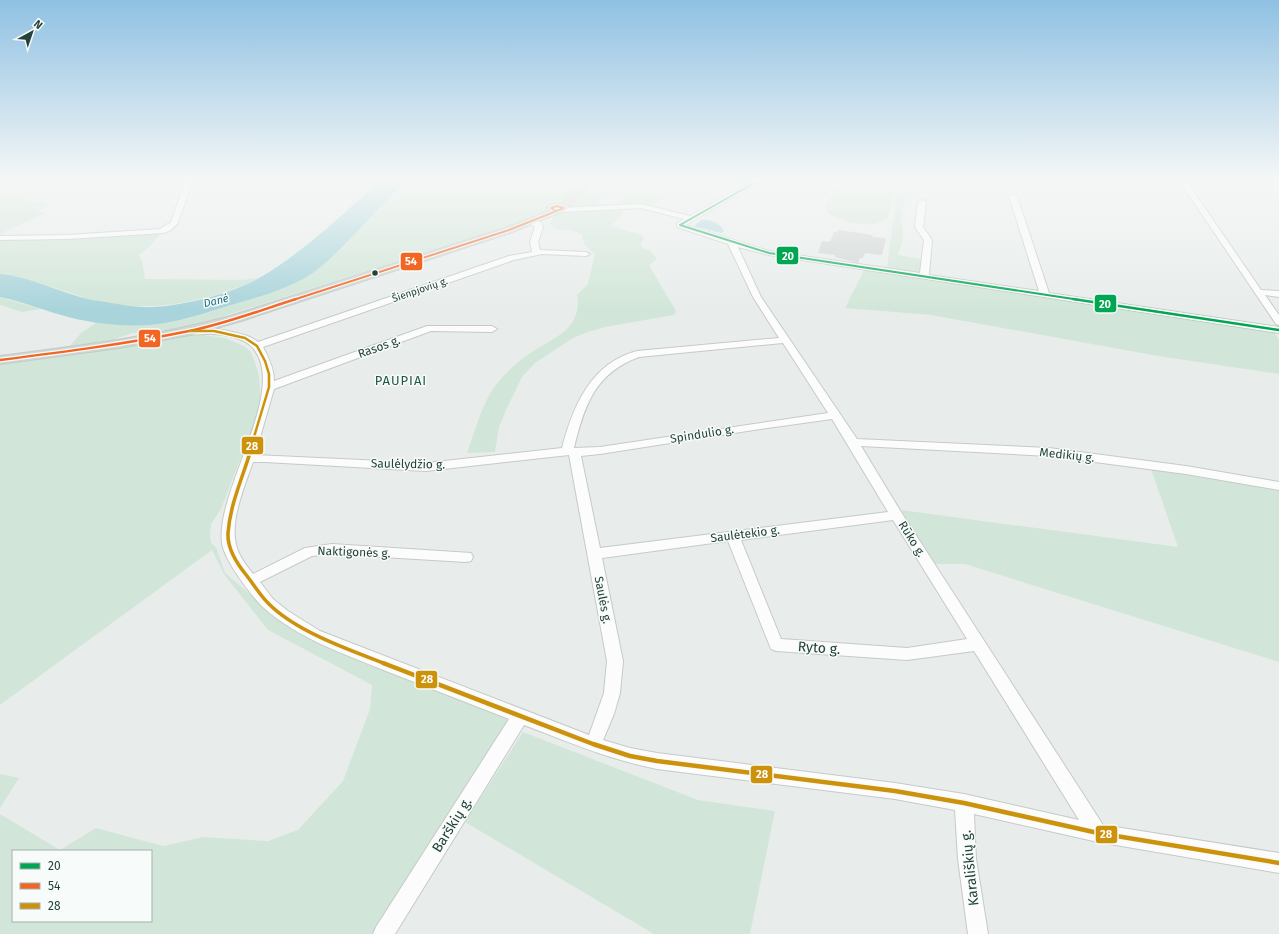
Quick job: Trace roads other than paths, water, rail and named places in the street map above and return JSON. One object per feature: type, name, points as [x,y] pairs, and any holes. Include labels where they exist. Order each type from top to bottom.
[{"type":"main road","points":[[0,360],[119,344],[190,330],[228,327],[388,270],[528,223]]},
{"type":"street","points":[[0,238],[74,236],[161,231],[168,228],[174,223]]},
{"type":"street","points":[[532,223],[538,224],[539,227],[534,242],[536,253]]},
{"type":"street","points":[[685,223],[680,225],[732,243],[769,253],[1279,330]]},
{"type":"street","points":[[920,223],[919,227],[928,240],[924,277]]},
{"type":"street","points":[[1022,223],[1045,295]]},
{"type":"street","points":[[1211,223],[1279,322]]},
{"type":"street","name":"Rūko g.","points":[[732,243],[757,297],[836,415],[896,515],[1098,833]]},
{"type":"street","name":"Šienpjovių g.","points":[[257,346],[497,263],[536,253],[586,254]]},
{"type":"street","points":[[1258,292],[1279,294]]},
{"type":"street","points":[[228,327],[257,346],[265,361],[269,374],[269,387],[259,425],[233,504],[228,533],[229,545],[238,565],[268,603],[283,615],[315,635],[520,716],[593,744],[630,756],[657,761],[872,788],[964,803],[1098,833],[1279,862]]},
{"type":"street","name":"Rasos g.","points":[[269,387],[430,328],[492,330]]},
{"type":"street","name":"Saulės g.","points":[[593,744],[600,729],[615,674],[615,661],[594,554],[571,452],[574,422],[583,400],[608,368],[620,360],[637,354],[786,340]]},
{"type":"street","name":"Spindulio g.","points":[[571,452],[645,444],[785,421],[836,415]]},
{"type":"street","name":"Medikių g.","points":[[853,442],[1049,452],[1186,470],[1279,486]]},
{"type":"street","name":"Saulėlydžio g.","points":[[247,459],[426,467],[445,466],[489,459],[571,452]]},
{"type":"street","name":"Saulėtekio g.","points":[[594,554],[896,515]]},
{"type":"street","name":"Ryto g.","points":[[733,536],[776,645],[907,654],[978,644]]},
{"type":"street","name":"Naktigonės g.","points":[[250,581],[310,551],[332,549],[466,556]]},
{"type":"street","name":"Barškių g.","points":[[383,934],[520,716]]},
{"type":"street","name":"Karališkių g.","points":[[964,803],[967,859],[978,934]]},
{"type":"water","name":"Danė","points":[[333,223],[366,223],[330,259],[300,281],[259,297],[174,321],[154,325],[107,324],[72,318],[0,297],[0,274],[25,279],[86,299],[147,307],[181,304],[224,293],[250,283],[293,256]]},
{"type":"water","points":[[698,223],[715,223],[724,231],[721,233],[694,226]]},
{"type":"district","name":"PAUPIAI","points":[[401,380]]}]
